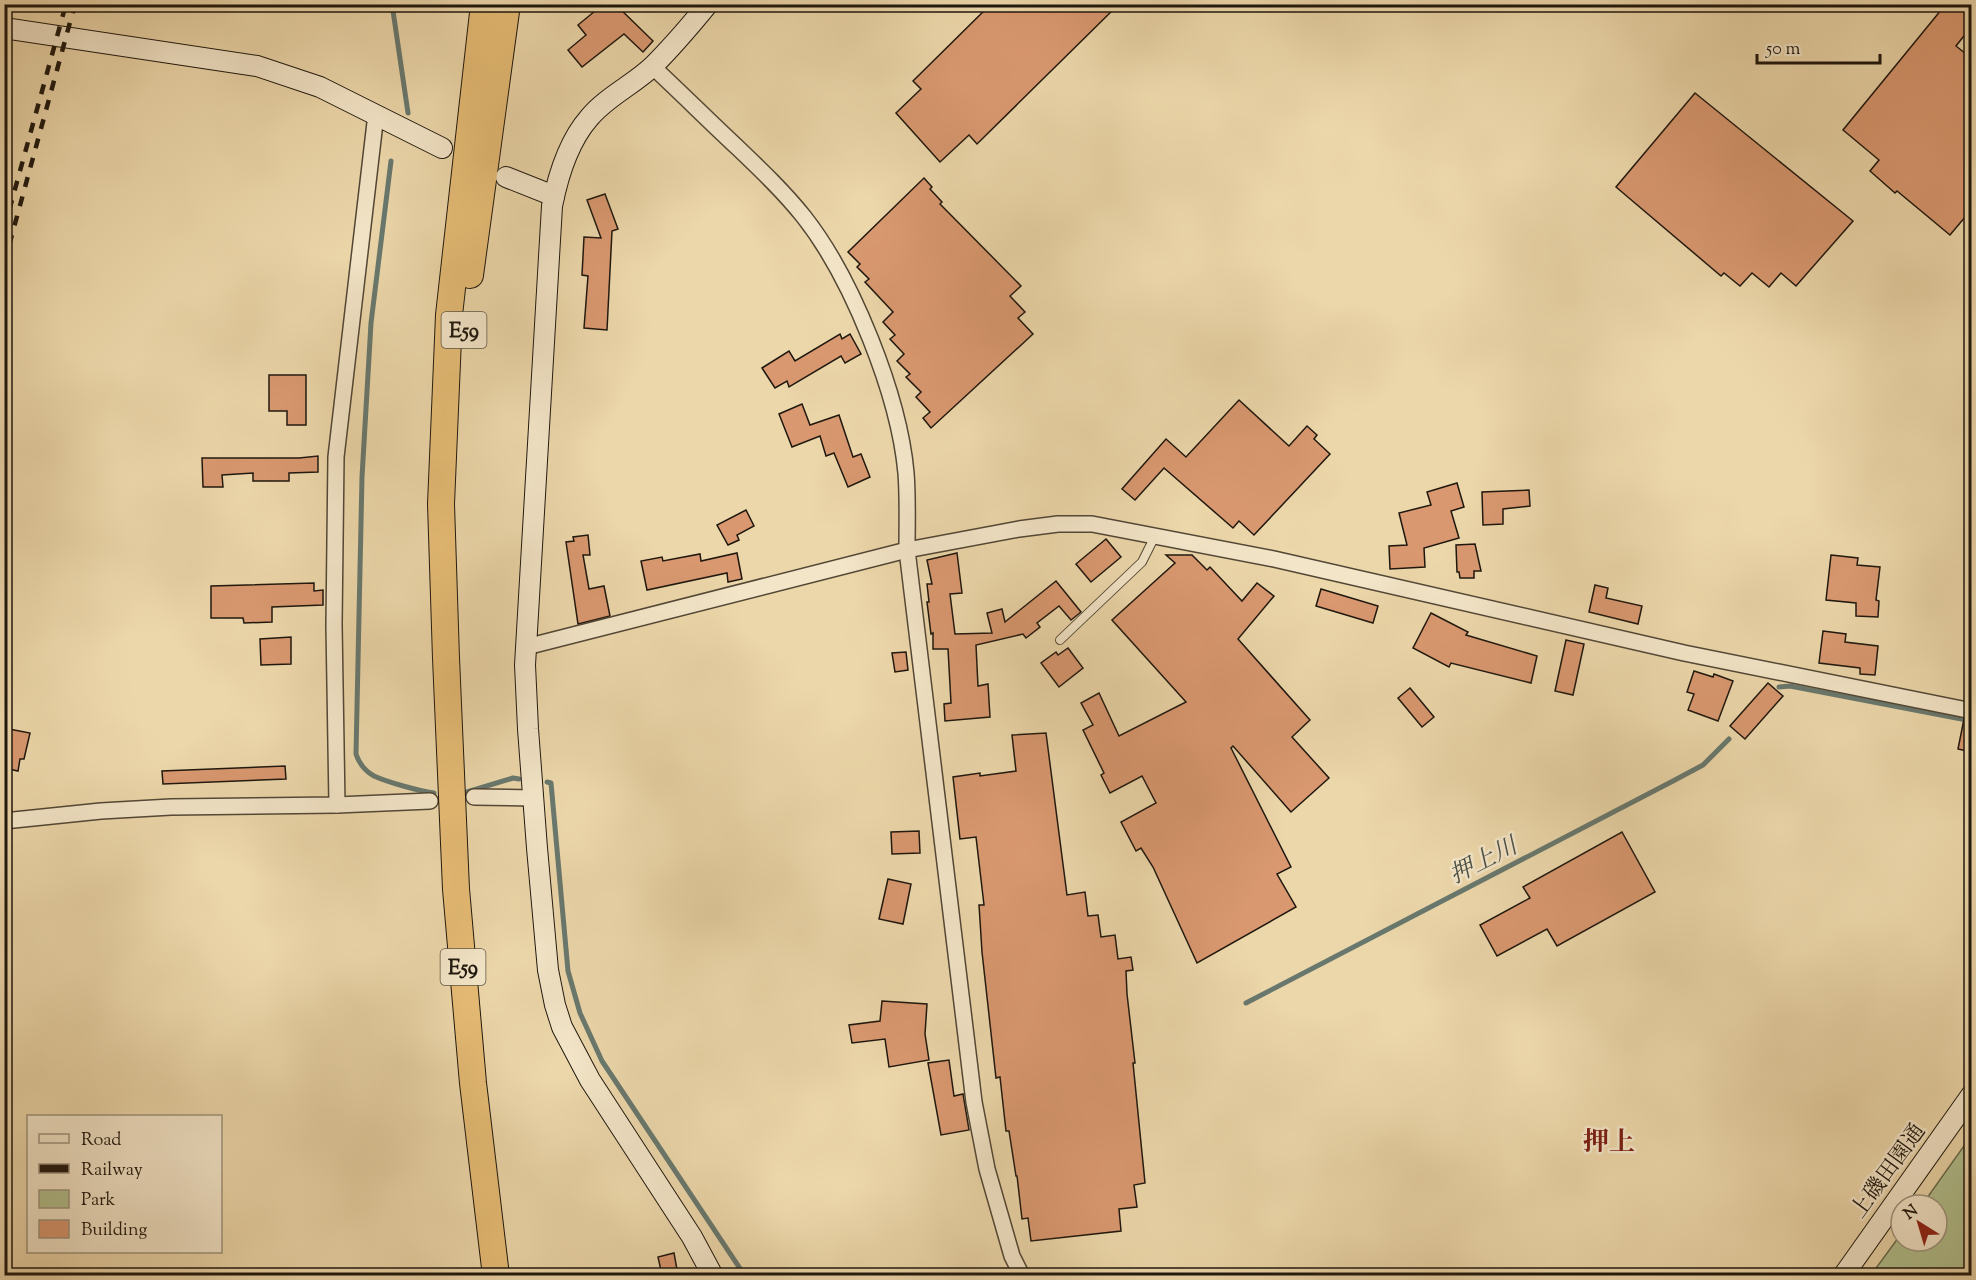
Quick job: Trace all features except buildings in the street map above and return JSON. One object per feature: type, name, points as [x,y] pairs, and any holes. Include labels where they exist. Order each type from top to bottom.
[{"type":"highway","name":"E59","points":[[484,4],[448,315],[441,504],[456,889],[473,1083],[496,1275]]},
{"type":"highway","name":"E59","points":[[446,658],[465,315],[507,4]]},
{"type":"street","points":[[708,4],[687,30],[652,66],[589,117],[565,159],[554,196],[525,665],[533,798],[548,970],[555,1005],[562,1027],[590,1080],[692,1237],[713,1275]]},
{"type":"street","points":[[4,28],[257,66],[320,87],[442,148]]},
{"type":"street","points":[[652,66],[779,188],[805,218],[843,280],[872,343],[895,413],[906,472],[907,550],[974,1102],[990,1180],[1012,1256],[1022,1275]]},
{"type":"street","points":[[337,805],[334,625],[336,457],[376,114]]},
{"type":"street","points":[[506,177],[554,196]]},
{"type":"street","points":[[526,647],[907,550],[1019,529],[1058,524],[1092,524],[1274,559],[1684,653],[1971,711]]},
{"type":"street","points":[[474,797],[533,798]]},
{"type":"street","points":[[4,821],[101,811],[171,807],[337,805],[430,801]]},
{"type":"street","name":"上磯田園通","points":[[1843,1275],[1971,1094]]},
{"type":"lane","points":[[1060,640],[1142,562],[1155,536]]},
{"type":"green space","points":[[1971,1136],[1971,1275],[1871,1275],[1889,1250],[1889,1253],[1949,1253],[1949,1193],[1931,1193]]},
{"type":"waterway","points":[[392,4],[408,113]]},
{"type":"waterway","points":[[391,161],[371,323],[362,477],[356,754],[363,767],[374,776],[434,793]]},
{"type":"waterway","name":"押上川","points":[[1779,687],[1790,686],[1972,721]]},
{"type":"waterway","name":"押上川","points":[[1246,1003],[1703,765],[1729,739]]},
{"type":"waterway","points":[[467,792],[513,778],[519,779]]},
{"type":"waterway","points":[[547,782],[551,783],[568,971],[580,1013],[602,1061],[745,1276]]},
{"type":"railway","points":[[4,229],[66,4]]},
{"type":"railway","points":[[4,264],[75,4]]},
{"type":"district","name":"押上","points":[[1609,1141]]}]
